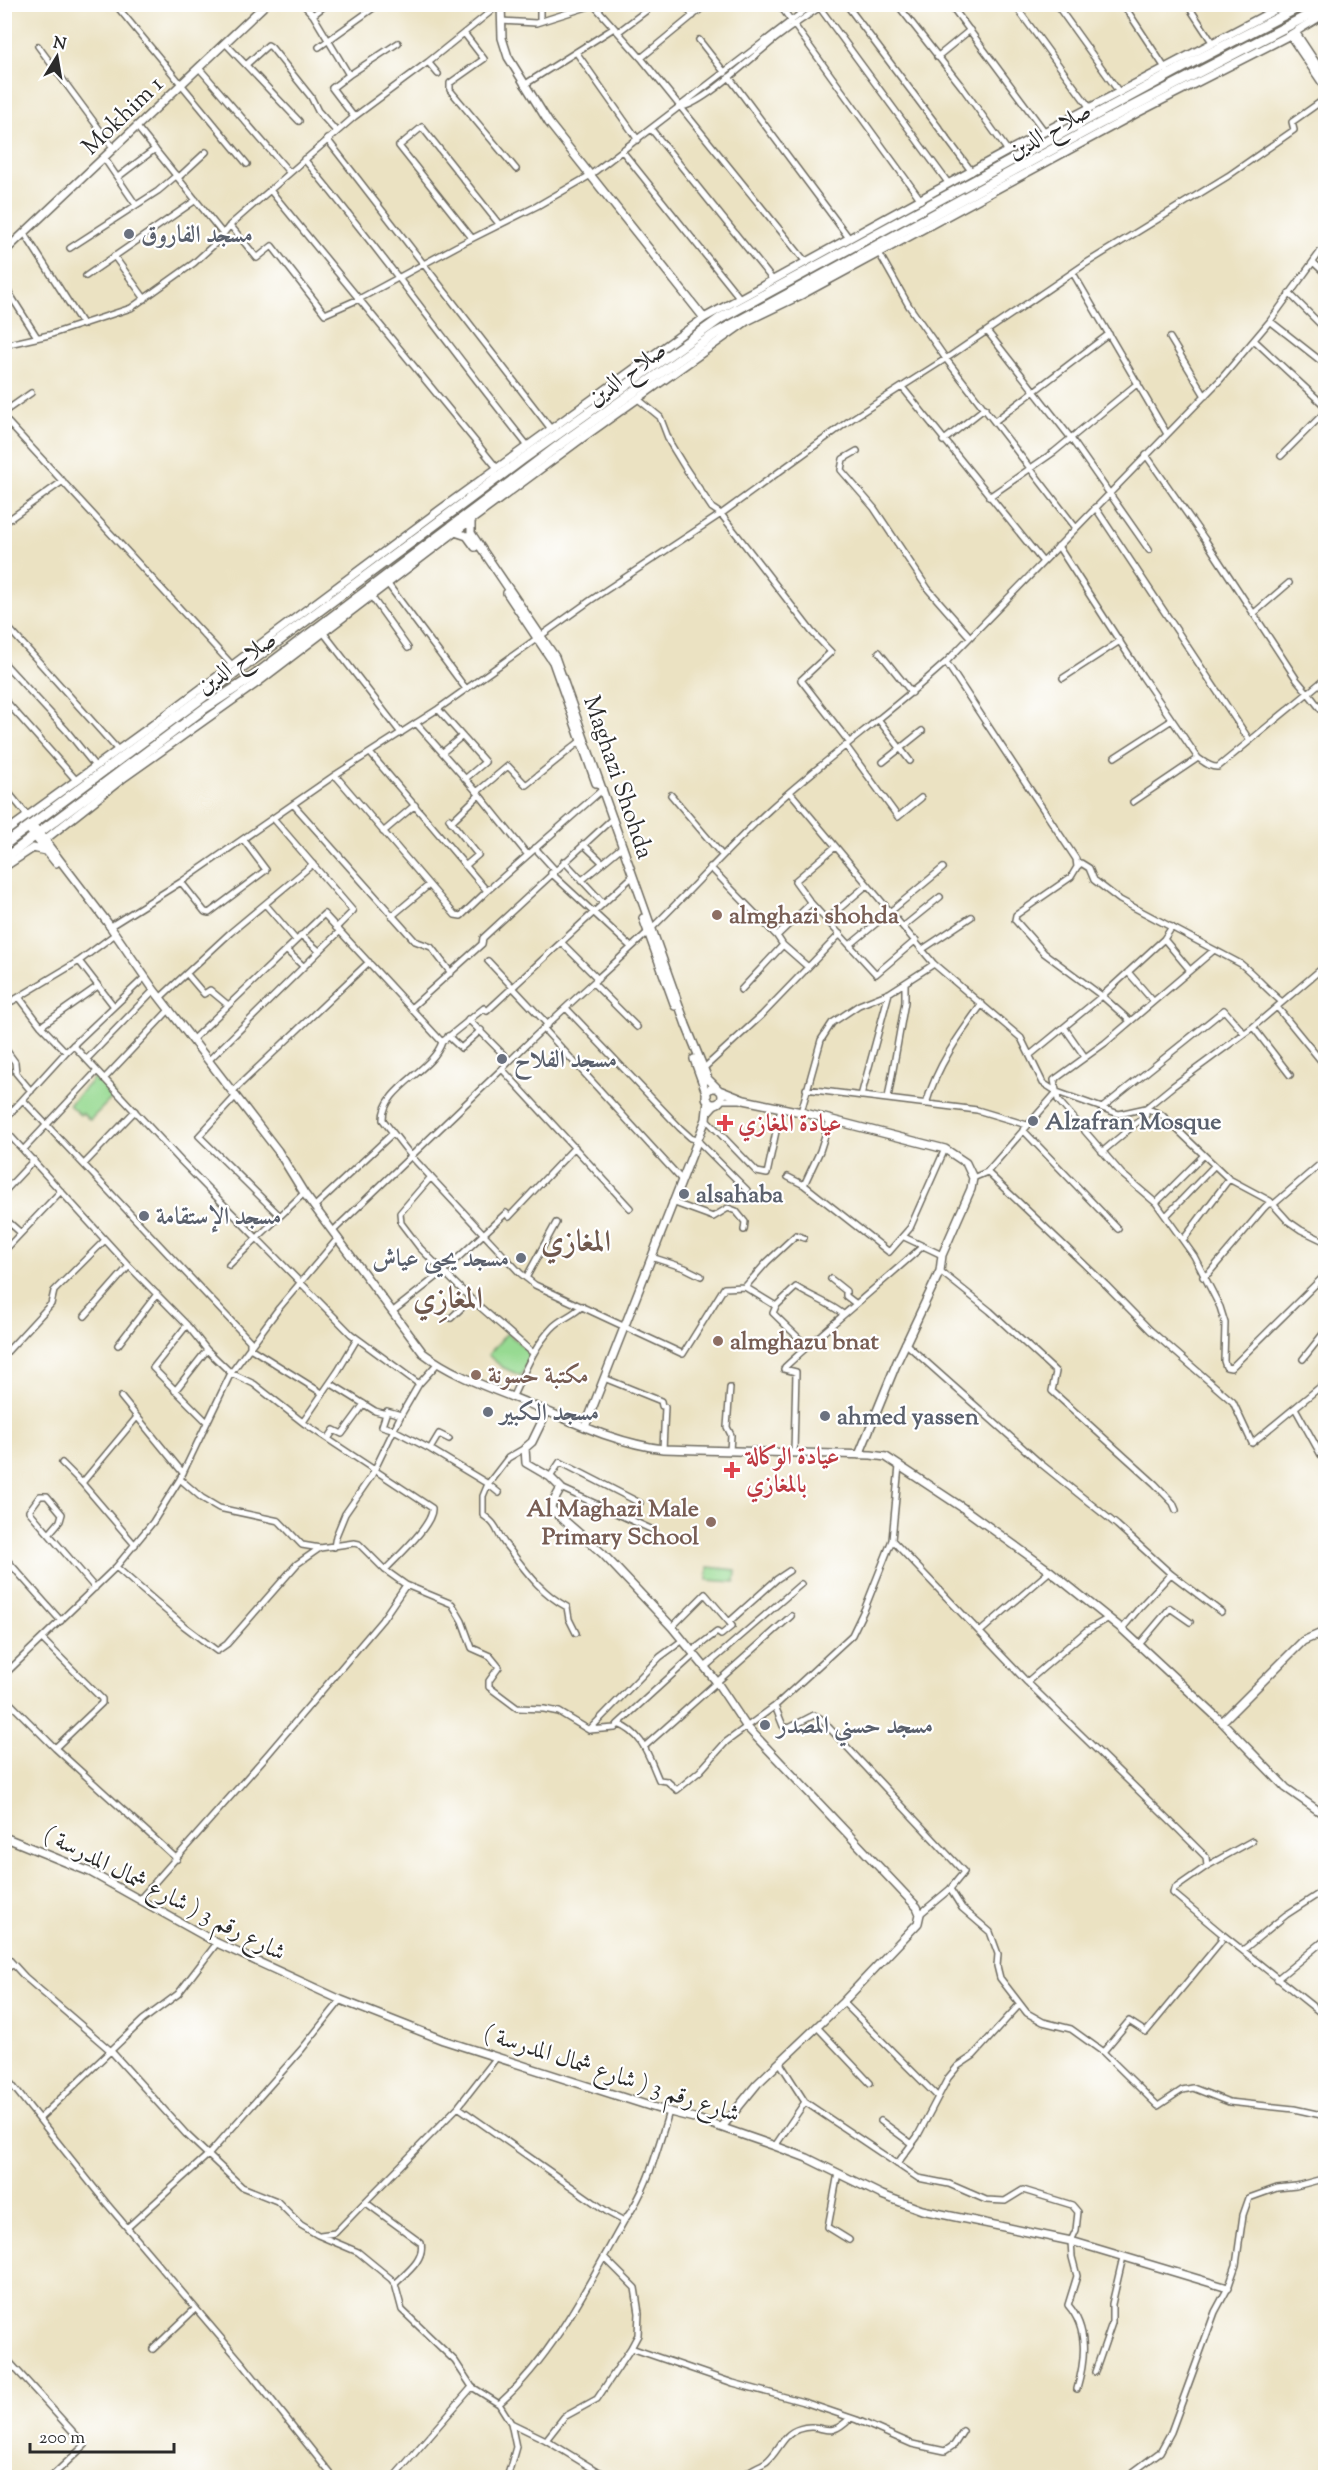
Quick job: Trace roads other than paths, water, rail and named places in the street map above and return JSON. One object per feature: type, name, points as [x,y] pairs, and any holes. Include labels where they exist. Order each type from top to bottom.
[{"type":"highway","name":"صلاح الدين","points":[[4,845],[34,830],[366,595],[453,530],[562,443],[715,333],[963,192],[989,172],[1167,71],[1305,4]]},
{"type":"highway","name":"صلاح الدين","points":[[4,859],[34,830],[195,702],[358,584],[400,550],[607,397],[721,318],[889,222],[994,182],[1099,124],[1326,6]]},
{"type":"highway","points":[[989,172],[989,179],[994,182]]},
{"type":"highway","points":[[445,518],[450,521],[453,530]]},
{"type":"highway","points":[[358,584],[366,595]]},
{"type":"highway","points":[[283,626],[294,630]]},
{"type":"highway","points":[[147,729],[158,731]]},
{"type":"street","points":[[115,4],[247,164]]},
{"type":"street","name":"Mokhim 1","points":[[4,252],[266,4]]},
{"type":"street","points":[[303,4],[313,15],[349,75]]},
{"type":"street","points":[[313,15],[327,4]]},
{"type":"street","points":[[320,47],[379,4]]},
{"type":"street","points":[[500,4],[502,38],[508,57],[524,85],[589,176],[704,318]]},
{"type":"street","points":[[4,345],[83,325],[131,308],[145,299],[194,263],[230,225],[336,131],[500,4]]},
{"type":"street","points":[[540,4],[540,21]]},
{"type":"street","points":[[684,4],[693,16]]},
{"type":"street","points":[[641,58],[707,4]]},
{"type":"street","points":[[778,4],[921,200]]},
{"type":"street","points":[[846,4],[972,172]]},
{"type":"street","points":[[897,4],[1008,151]]},
{"type":"street","points":[[950,4],[1045,132]]},
{"type":"street","points":[[1014,4],[1090,108]]},
{"type":"street","points":[[1056,4],[1119,92]]},
{"type":"street","points":[[1123,4],[1167,71]]},
{"type":"street","points":[[1187,4],[1212,42]]},
{"type":"street","points":[[4,832],[704,318],[849,238],[889,222],[921,200],[1008,151],[1119,92],[1167,71],[1274,7],[1286,4]]},
{"type":"street","points":[[501,21],[540,21],[593,5],[641,58],[806,261]]},
{"type":"street","points":[[524,85],[653,5]]},
{"type":"street","points":[[230,225],[257,258],[272,246],[325,314],[359,299],[537,206],[589,176],[652,130],[684,102],[727,75],[792,23],[819,5],[949,184]]},
{"type":"street","points":[[48,848],[47,838],[71,818],[323,632],[366,595],[387,583],[453,530],[471,520],[747,321],[879,253],[1137,112],[1292,33],[1326,13]]},
{"type":"street","points":[[937,57],[970,30]]},
{"type":"street","points":[[464,33],[484,59],[450,83],[450,90],[516,169]]},
{"type":"street","points":[[1292,33],[1326,79]]},
{"type":"street","points":[[1292,33],[1326,88]]},
{"type":"street","points":[[699,40],[849,238]]},
{"type":"street","points":[[354,117],[332,88],[398,43]]},
{"type":"street","points":[[226,44],[299,121]]},
{"type":"street","points":[[38,45],[114,149]]},
{"type":"street","points":[[247,64],[262,49],[268,45],[271,47],[311,97],[318,111],[336,131]]},
{"type":"street","points":[[576,52],[638,140]]},
{"type":"street","points":[[428,62],[438,74]]},
{"type":"street","points":[[200,68],[289,172]]},
{"type":"street","points":[[109,927],[181,882],[335,775],[438,709],[591,600],[721,514],[852,418],[946,359],[1073,273],[1228,176],[1294,130],[1292,122],[1326,98]]},
{"type":"street","points":[[472,238],[399,147],[422,127],[499,224]]},
{"type":"street","points":[[137,128],[223,234]]},
{"type":"street","points":[[652,130],[772,279]]},
{"type":"street","points":[[327,139],[551,429]]},
{"type":"street","points":[[118,177],[155,149]]},
{"type":"street","points":[[70,248],[178,176],[206,152]]},
{"type":"street","points":[[623,152],[739,297]]},
{"type":"street","points":[[104,158],[135,205]]},
{"type":"street","points":[[304,159],[399,277],[456,355],[528,446]]},
{"type":"street","points":[[270,190],[497,468]]},
{"type":"street","points":[[86,276],[196,200]]},
{"type":"street","points":[[25,234],[83,325]]},
{"type":"street","points":[[333,1231],[650,930],[722,855],[790,792],[912,693],[946,662],[1205,396],[1270,321],[1326,244]]},
{"type":"street","points":[[879,253],[909,306],[946,359],[1076,528]]},
{"type":"street","points":[[114,256],[145,299]]},
{"type":"street","points":[[1313,262],[1326,274]]},
{"type":"street","points":[[1073,273],[1167,434]]},
{"type":"street","points":[[4,285],[37,337]]},
{"type":"street","points":[[1289,293],[1326,330]]},
{"type":"street","points":[[1270,321],[1326,365]]},
{"type":"street","points":[[987,331],[1110,491],[1149,550]]},
{"type":"street","points":[[995,421],[1109,334]]},
{"type":"street","points":[[1170,338],[1205,396]]},
{"type":"street","points":[[1254,340],[1326,409],[1281,456]]},
{"type":"street","points":[[989,497],[1070,438],[1138,383]]},
{"type":"street","points":[[902,387],[943,441],[1043,562]]},
{"type":"street","points":[[4,412],[31,393]]},
{"type":"street","points":[[638,399],[660,417],[670,443],[712,508],[721,514],[812,632],[831,652],[801,680],[898,817],[921,798]]},
{"type":"street","points":[[943,441],[985,408]]},
{"type":"street","points":[[4,418],[232,665]]},
{"type":"street","points":[[856,451],[843,459],[841,470],[874,508],[928,589],[970,637]]},
{"type":"street","points":[[1146,455],[1253,614],[1326,716]]},
{"type":"street","points":[[4,523],[63,481]]},
{"type":"street","points":[[1095,507],[1250,741]]},
{"type":"street","name":"Maghazi Shohda","points":[[471,520],[471,533],[540,637]]},
{"type":"street","name":"Maghazi Shohda","points":[[453,530],[467,536],[555,657],[631,878],[700,1066],[707,1098]]},
{"type":"street","points":[[1058,546],[1198,758],[1214,767],[1218,767],[1326,678]]},
{"type":"street","points":[[387,583],[466,689]]},
{"type":"street","points":[[1253,614],[1288,583]]},
{"type":"street","points":[[366,595],[408,648]]},
{"type":"street","points":[[4,623],[118,750]]},
{"type":"street","points":[[323,632],[401,733]]},
{"type":"street","points":[[1063,678],[1120,641]]},
{"type":"street","points":[[879,652],[912,693]]},
{"type":"street","points":[[946,662],[1070,847],[1077,867]]},
{"type":"street","points":[[4,663],[66,730],[95,766]]},
{"type":"street","points":[[4,699],[76,780]]},
{"type":"street","points":[[438,709],[484,762],[465,779]]},
{"type":"street","points":[[878,719],[910,761]]},
{"type":"street","points":[[1115,757],[1172,720]]},
{"type":"street","points":[[416,723],[527,854]]},
{"type":"street","points":[[883,762],[922,731]]},
{"type":"street","points":[[442,752],[461,737]]},
{"type":"street","points":[[465,866],[478,855],[450,821],[508,766],[526,785],[583,739]]},
{"type":"street","points":[[370,753],[487,891]]},
{"type":"street","points":[[1132,802],[1198,758]]},
{"type":"street","points":[[335,775],[455,915],[461,916],[527,854],[601,790]]},
{"type":"street","points":[[4,787],[27,815]]},
{"type":"street","points":[[790,792],[934,964],[1021,1038],[1042,1083],[1057,1092],[1119,1114],[1146,1108],[1253,1027],[1325,966]]},
{"type":"street","points":[[671,795],[722,855]]},
{"type":"street","points":[[293,804],[415,941],[431,947],[451,973]]},
{"type":"street","points":[[383,832],[415,805]]},
{"type":"street","points":[[209,1060],[338,930],[353,911],[273,818]]},
{"type":"street","points":[[412,1007],[483,945],[483,938],[553,871],[611,820]]},
{"type":"street","points":[[34,830],[278,1151],[304,1193],[392,1312],[423,1353],[437,1364],[463,1378],[635,1446],[886,1457],[1050,1571],[1122,1629],[1222,1722],[1286,1788],[1326,1816]]},
{"type":"street","points":[[181,882],[205,912],[209,913],[266,870],[243,839]]},
{"type":"street","points":[[583,844],[602,862]]},
{"type":"street","points":[[835,847],[795,881],[811,903],[876,974],[916,940]]},
{"type":"street","points":[[4,867],[33,848],[48,848]]},
{"type":"street","points":[[535,848],[590,911],[594,911],[631,947]]},
{"type":"street","points":[[581,881],[621,848]]},
{"type":"street","points":[[564,861],[603,903]]},
{"type":"street","points":[[1129,1020],[1102,996],[1044,953],[1015,920],[1016,915],[1071,877],[1081,863],[1086,865],[1094,880],[1120,900],[1214,950],[1257,976],[1326,1066]]},
{"type":"street","points":[[161,998],[230,933],[313,864]]},
{"type":"street","points":[[710,867],[783,945],[808,967]]},
{"type":"street","points":[[850,945],[943,868]]},
{"type":"street","points":[[631,878],[487,1011],[484,1008],[448,1036],[436,1053],[385,1107],[383,1120],[412,1157],[526,1278],[625,1327],[683,1354],[724,1288],[745,1287],[776,1306]]},
{"type":"street","points":[[392,916],[429,885]]},
{"type":"street","points":[[827,919],[867,885]]},
{"type":"street","points":[[904,926],[940,897]]},
{"type":"street","points":[[777,936],[811,903]]},
{"type":"street","points":[[265,904],[296,940]]},
{"type":"street","points":[[193,1040],[324,914],[442,1042]]},
{"type":"street","points":[[923,949],[971,917]]},
{"type":"street","points":[[1030,1055],[1102,996],[1164,939],[1172,927]]},
{"type":"street","points":[[706,1117],[719,1102],[722,1094],[711,1083],[700,1066],[762,1015],[840,934]]},
{"type":"street","points":[[4,1006],[79,961],[114,935]]},
{"type":"street","points":[[301,935],[318,950]]},
{"type":"street","points":[[1164,939],[1189,969]]},
{"type":"street","points":[[562,943],[637,1027]]},
{"type":"street","points":[[741,990],[783,945]]},
{"type":"street","points":[[286,950],[303,966]]},
{"type":"street","points":[[1214,950],[1129,1020],[1105,1043],[1054,1080],[1058,1100],[1122,1174],[1156,1203],[1194,1256],[1220,1307],[1225,1323],[1224,1361],[1226,1367],[1231,1368],[1326,1274]]},
{"type":"street","points":[[79,961],[113,1005]]},
{"type":"street","points":[[488,961],[681,1179]]},
{"type":"street","points":[[279,1215],[199,1136],[235,1094],[369,962]]},
{"type":"street","points":[[801,1112],[821,1040],[832,1023],[859,1005],[889,993],[934,964]]},
{"type":"street","points":[[1128,972],[1153,1001]]},
{"type":"street","points":[[187,974],[204,994],[210,990],[228,1005]]},
{"type":"street","points":[[4,1120],[66,1052],[145,977]]},
{"type":"street","points":[[888,1098],[905,1002],[905,983]]},
{"type":"street","points":[[41,1026],[98,986]]},
{"type":"street","points":[[87,1059],[154,990]]},
{"type":"street","points":[[861,1096],[889,993]]},
{"type":"street","points":[[19,997],[41,1026],[66,1052]]},
{"type":"street","points":[[926,1104],[933,1080],[959,1035],[982,1004]]},
{"type":"street","points":[[566,1008],[680,1128],[691,1138],[697,1140],[747,1190]]},
{"type":"street","points":[[104,1079],[170,1010]]},
{"type":"street","points":[[1102,1108],[1224,1010],[1244,1033]]},
{"type":"street","points":[[468,1019],[510,1061]]},
{"type":"street","points":[[1064,1027],[1085,1057]]},
{"type":"street","points":[[1253,1027],[1290,1075]]},
{"type":"street","points":[[448,1036],[460,1048],[480,1030]]},
{"type":"street","points":[[73,1045],[357,1339],[419,1384]]},
{"type":"street","points":[[4,1047],[15,1062],[16,1073],[31,1090]]},
{"type":"street","points":[[502,1069],[630,1208]]},
{"type":"street","points":[[24,1149],[97,1071]]},
{"type":"street","points":[[585,1427],[706,1117],[707,1098],[711,1089],[744,1100],[801,1112],[945,1149],[966,1163],[973,1178],[971,1189],[942,1255],[940,1271],[905,1343],[859,1455]]},
{"type":"street","points":[[806,1089],[977,1110],[1025,1128],[1118,1229]]},
{"type":"street","points":[[973,1178],[987,1172],[1057,1092]]},
{"type":"street","points":[[707,1098],[719,1102],[744,1100]]},
{"type":"street","points":[[23,1100],[250,1341],[250,1348]]},
{"type":"street","points":[[706,1117],[757,1172],[767,1174],[781,1108]]},
{"type":"street","points":[[1102,1152],[1146,1115],[1146,1108]]},
{"type":"street","points":[[1146,1108],[1162,1115],[1229,1179],[1274,1204],[1288,1221],[1301,1230],[1326,1242]]},
{"type":"street","points":[[84,1164],[135,1111]]},
{"type":"street","points":[[804,1185],[820,1151],[830,1120]]},
{"type":"street","points":[[4,1129],[129,1266],[187,1325],[207,1350],[231,1373],[254,1384],[328,1440],[433,1509],[423,1528],[385,1570]]},
{"type":"street","points":[[314,1207],[392,1134]]},
{"type":"street","points":[[392,1312],[444,1271],[506,1213],[509,1216],[575,1147]]},
{"type":"street","points":[[788,1176],[804,1185],[890,1251],[910,1228],[945,1149]]},
{"type":"street","points":[[1156,1203],[1203,1156]]},
{"type":"street","points":[[1203,1276],[1209,1274],[1268,1204],[1274,1204],[1326,1159]]},
{"type":"street","points":[[4,1192],[34,1160]]},
{"type":"street","points":[[1166,1216],[1215,1166]]},
{"type":"street","points":[[987,1172],[1150,1330],[1233,1402],[1252,1443],[1326,1382]]},
{"type":"street","points":[[431,1177],[400,1213],[401,1223],[420,1248],[471,1299],[533,1353]]},
{"type":"street","points":[[1182,1239],[1229,1179]]},
{"type":"street","points":[[4,1251],[61,1191]]},
{"type":"street","points":[[229,1265],[304,1193]]},
{"type":"street","points":[[672,1202],[713,1217],[728,1208],[736,1211],[745,1222],[744,1230]]},
{"type":"street","points":[[4,1218],[21,1233]]},
{"type":"street","points":[[526,1278],[556,1223]]},
{"type":"street","points":[[745,1287],[796,1235],[804,1238]]},
{"type":"street","points":[[904,1236],[942,1255]]},
{"type":"street","points":[[4,1676],[116,1567],[153,1522],[182,1476],[231,1373],[301,1281],[338,1238]]},
{"type":"street","points":[[4,1355],[51,1304],[54,1291],[105,1240]]},
{"type":"street","points":[[794,1452],[796,1372],[784,1369],[855,1303],[885,1282],[923,1246]]},
{"type":"street","points":[[651,1257],[701,1276]]},
{"type":"street","points":[[85,1316],[129,1266]]},
{"type":"street","points":[[940,1271],[990,1311],[1056,1372],[1052,1391],[1155,1484],[1173,1503],[1176,1510]]},
{"type":"street","points":[[831,1279],[846,1291],[846,1296],[855,1303]]},
{"type":"street","points":[[808,1347],[773,1313],[776,1306],[796,1287],[843,1314]]},
{"type":"street","points":[[118,1344],[157,1294]]},
{"type":"street","points":[[451,1318],[471,1299]]},
{"type":"street","points":[[512,1398],[533,1353],[551,1329],[563,1319],[572,1316],[582,1306]]},
{"type":"street","points":[[187,1325],[153,1368],[207,1422]]},
{"type":"street","points":[[1303,1359],[1326,1330]]},
{"type":"street","points":[[303,1422],[357,1339]]},
{"type":"street","points":[[905,1343],[1171,1574],[1221,1612]]},
{"type":"street","points":[[250,1348],[322,1393]]},
{"type":"street","points":[[175,1391],[207,1350]]},
{"type":"street","points":[[334,1547],[345,1514],[372,1475],[372,1470],[400,1415],[419,1384],[437,1364]]},
{"type":"street","points":[[604,1378],[661,1401],[662,1406],[665,1407],[663,1449]]},
{"type":"street","points":[[330,1383],[375,1411],[386,1414]]},
{"type":"street","points":[[730,1388],[727,1427],[731,1436],[730,1451]]},
{"type":"street","points":[[120,1397],[202,1498],[219,1508],[279,1521],[302,1545],[320,1548],[359,1544],[385,1570],[406,1585],[452,1604],[462,1620],[472,1648],[490,1656],[499,1667],[489,1681],[489,1687],[517,1708],[559,1712],[589,1730],[615,1728],[717,1632],[721,1635],[732,1626],[705,1594],[672,1627]]},
{"type":"street","points":[[328,1440],[334,1430],[342,1434],[364,1404]]},
{"type":"street","points":[[1295,1408],[1316,1449],[1321,1455],[1326,1454]]},
{"type":"street","points":[[400,1415],[387,1411],[382,1426],[429,1449],[499,1493]]},
{"type":"street","points":[[547,1411],[532,1442],[508,1458],[488,1484],[483,1496],[483,1515],[495,1523],[504,1543],[519,1559],[523,1570],[554,1600],[567,1607],[568,1619],[576,1633]]},
{"type":"street","points":[[82,1483],[137,1417]]},
{"type":"street","points":[[429,1449],[439,1434],[449,1439]]},
{"type":"street","points":[[525,1448],[526,1463],[550,1477],[561,1488],[656,1531]]},
{"type":"street","points":[[550,1477],[560,1462],[640,1503]]},
{"type":"street","points":[[62,1463],[135,1545]]},
{"type":"street","points":[[618,1724],[631,1729],[644,1747],[659,1780],[667,1781],[677,1790],[700,1771],[726,1742],[775,1706],[852,1635],[866,1608],[892,1540],[899,1466]]},
{"type":"street","points":[[561,1488],[550,1508],[603,1554],[672,1627],[705,1667],[746,1726],[917,1907],[920,1914],[918,1923],[843,2002],[757,2084],[722,2127]]},
{"type":"street","points":[[48,1534],[60,1521],[62,1514],[47,1496],[40,1496],[30,1511],[48,1534],[95,1588]]},
{"type":"street","points":[[892,1540],[981,1631],[1027,1682],[1206,1857],[1207,1866]]},
{"type":"street","points":[[116,1567],[175,1619],[216,1651],[227,1644],[297,1564],[320,1548]]},
{"type":"street","points":[[6,1559],[61,1621]]},
{"type":"street","points":[[729,1622],[789,1571]]},
{"type":"street","points":[[981,1631],[1050,1571]]},
{"type":"street","points":[[1122,1629],[1171,1574]]},
{"type":"street","points":[[705,1667],[801,1584]]},
{"type":"street","points":[[140,1899],[382,1620],[406,1585]]},
{"type":"street","points":[[1138,1646],[1170,1608],[1190,1622]]},
{"type":"street","points":[[644,1747],[790,1616]]},
{"type":"street","points":[[1027,1682],[1086,1631],[1107,1619]]},
{"type":"street","points":[[1222,1722],[1303,1641],[1326,1631]]},
{"type":"street","points":[[42,1639],[102,1699],[102,1703],[55,1748]]},
{"type":"street","points":[[589,1730],[660,1658],[683,1640]]},
{"type":"street","points":[[4,1697],[55,1748],[177,1858]]},
{"type":"street","points":[[775,1706],[783,1726],[789,1728],[814,1715],[852,1751],[964,1872],[950,1888],[920,1914]]},
{"type":"street","name":"شارع رقم 3 ( شارع شمال المدرسة )","points":[[4,1837],[90,1872],[217,1943],[341,2000],[443,2040],[722,2127],[775,2146],[882,2195],[922,2210],[1071,2241],[1228,2288]]},
{"type":"street","points":[[1252,1841],[1207,1866],[1174,1889],[1173,1893],[1325,2017]]},
{"type":"street","points":[[950,1888],[962,1908],[990,1932],[998,1954],[997,1966],[1000,1978],[1033,2018],[1071,2029],[1103,2052],[1158,2106],[1182,2090],[1193,2088],[1229,2102],[1294,2109],[1326,2116]]},
{"type":"street","points":[[1243,1950],[1286,1915],[1326,1889]]},
{"type":"street","points":[[1103,2052],[1130,2020],[1146,2032],[1221,1941],[1222,1934]]},
{"type":"street","points":[[1277,1979],[1326,1939]]},
{"type":"street","points":[[40,2118],[143,2020],[178,1994],[217,1943]]},
{"type":"street","points":[[4,1954],[111,2051],[186,2134],[242,2187],[277,2201],[301,2225],[358,2252],[396,2284],[402,2310],[455,2361],[472,2387],[498,2404],[511,2423],[516,2447],[507,2478]]},
{"type":"street","points":[[4,1971],[13,1964]]},
{"type":"street","points":[[128,2227],[209,2154],[302,2049],[341,2000]]},
{"type":"street","points":[[843,2002],[938,2097]]},
{"type":"street","points":[[897,2164],[912,2144],[948,2078],[958,2066],[973,2056],[1020,2004]]},
{"type":"street","points":[[817,2027],[870,2083]]},
{"type":"street","points":[[318,2235],[335,2233],[458,2107],[497,2057]]},
{"type":"street","points":[[780,2063],[805,2102],[918,2178],[949,2184],[986,2200],[1005,2201],[1023,2190],[1072,2205],[1078,2212],[1076,2230],[1071,2241],[1077,2276],[1068,2305],[1078,2320],[1084,2344],[1082,2371],[1077,2389]]},
{"type":"street","points":[[4,2075],[195,2309],[243,2364],[334,2478]]},
{"type":"street","points":[[775,2146],[805,2102]]},
{"type":"street","points":[[458,2107],[609,2213],[624,2221]]},
{"type":"street","points":[[498,2404],[514,2391],[562,2329],[624,2221],[635,2207],[653,2163],[669,2112]]},
{"type":"street","points":[[881,2121],[912,2144]]},
{"type":"street","points":[[838,2173],[828,2227],[849,2240]]},
{"type":"street","points":[[1125,2478],[1160,2452],[1171,2432],[1215,2312],[1228,2288],[1236,2265],[1243,2215],[1248,2198],[1277,2188],[1296,2186],[1326,2178]]},
{"type":"street","points":[[365,2202],[421,2243],[422,2250],[417,2263],[396,2284]]},
{"type":"street","points":[[546,2440],[564,2417],[597,2399],[638,2336],[639,2313],[635,2288],[604,2257]]},
{"type":"street","points":[[1095,2372],[1112,2323],[1112,2304],[1123,2257]]},
{"type":"street","points":[[153,2349],[195,2309]]},
{"type":"street","points":[[631,2348],[732,2383],[807,2403],[912,2444],[945,2451],[954,2445],[963,2431]]},
{"type":"street","points":[[4,2356],[84,2445],[50,2478]]},
{"type":"street","points":[[393,2478],[472,2387]]},
{"type":"street","points":[[743,2478],[749,2469],[766,2462],[787,2435],[797,2429],[813,2426],[825,2431],[839,2429],[850,2418]]},
{"type":"street","points":[[511,2423],[546,2440],[595,2470],[614,2478]]},
{"type":"place","name":"مسجد الفاروق","points":[[129,234]]},
{"type":"place","name":"almghazi shohda","points":[[717,915]]},
{"type":"place","name":"مسجد الفلاح","points":[[502,1059]]},
{"type":"place","name":"Alzafran Mosque","points":[[1033,1121]]},
{"type":"place","name":"عيادة المغازي","points":[[725,1123]]},
{"type":"place","name":"alsahaba","points":[[684,1194]]},
{"type":"place","name":"مسجد الإستقامة","points":[[144,1216]]},
{"type":"place","name":"مسجد يحيى عياش","points":[[521,1258]]},
{"type":"place","name":"almghazu bnat","points":[[718,1341]]},
{"type":"place","name":"مكتبة حسونة","points":[[476,1375]]},
{"type":"place","name":"مسجد الكبير","points":[[488,1412]]},
{"type":"place","name":"ahmed yassen","points":[[825,1416]]},
{"type":"place","name":"عيادة الوكالة بالمغازي","points":[[732,1470]]},
{"type":"place","name":"Al Maghazi Male Primary School","points":[[711,1522]]},
{"type":"place","name":"مسجد حسني المصدر","points":[[765,1725]]},
{"type":"district","name":"المغازي","points":[[576,1241]]},
{"type":"district","name":"المغازِي","points":[[448,1298]]}]
